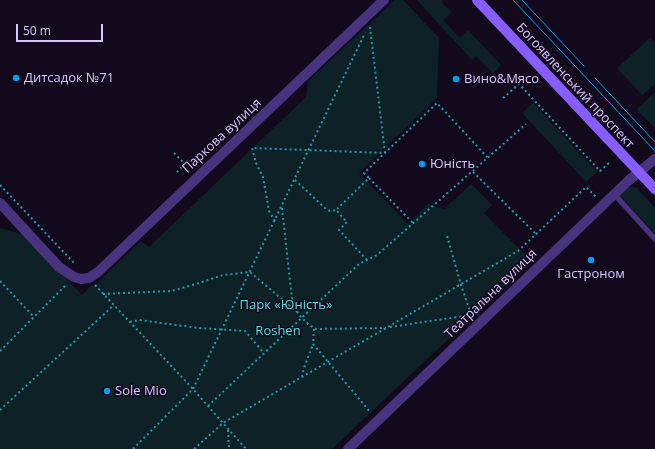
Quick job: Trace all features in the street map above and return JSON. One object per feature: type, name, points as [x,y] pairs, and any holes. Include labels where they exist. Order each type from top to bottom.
[{"type":"main road","name":"Богоявленський проспект","points":[[477,0],[655,189]]},
{"type":"street","name":"Паркова вулиця","points":[[89,278],[98,272],[384,0]]},
{"type":"street","name":"Театральна вулиця","points":[[348,449],[552,254],[639,172],[655,159]]},
{"type":"street","points":[[0,204],[60,267],[74,277],[81,279],[89,278]]},
{"type":"lane","points":[[615,195],[655,239]]},
{"type":"path","points":[[132,449],[193,390],[370,23],[385,152]]},
{"type":"path","points":[[503,98],[519,84],[600,171],[610,162]]},
{"type":"path","points":[[413,224],[364,173],[437,103],[488,158]]},
{"type":"path","points":[[208,406],[359,264],[377,255],[526,124]]},
{"type":"path","points":[[275,221],[269,211],[263,177],[256,163],[252,148],[385,152]]},
{"type":"path","points":[[174,153],[185,164],[175,174]]},
{"type":"path","points":[[472,171],[536,234]]},
{"type":"path","points":[[295,179],[330,211],[336,210],[369,178]]},
{"type":"path","points":[[0,185],[104,294],[246,449]]},
{"type":"path","points":[[194,449],[223,423],[518,251],[586,187],[598,199]]},
{"type":"path","points":[[281,207],[290,293],[298,313]]},
{"type":"path","points":[[336,210],[347,222],[339,230],[367,260]]},
{"type":"path","points":[[104,294],[171,291],[223,275],[250,272],[298,313],[314,329],[387,328],[464,316],[472,318],[447,236]]},
{"type":"path","points":[[0,351],[74,277]]},
{"type":"path","points":[[0,281],[34,317]]},
{"type":"path","points":[[0,410],[114,305]]},
{"type":"path","points":[[130,322],[138,320],[222,330],[244,331],[264,353]]},
{"type":"path","points":[[302,377],[313,344],[314,329]]},
{"type":"path","points":[[313,344],[372,414]]},
{"type":"path","points":[[228,429],[229,449]]},
{"type":"green space","name":"Парк «Юність»","points":[[395,0],[403,0],[439,38],[437,98],[359,173],[408,224],[428,204],[444,209],[471,184],[492,205],[484,213],[531,261],[332,449],[0,449],[0,228],[25,235],[82,295],[91,286],[94,286],[141,241],[149,247],[306,97],[308,81]]},
{"type":"green space","points":[[417,0],[442,0],[443,4],[452,12],[443,20],[460,38],[468,30],[501,65],[493,73],[476,56],[472,60]]},
{"type":"green space","points":[[650,38],[655,43],[655,84],[642,95],[617,68]]},
{"type":"green space","points":[[655,92],[655,128],[641,114],[638,113],[637,109]]},
{"type":"green space","points":[[533,103],[597,172],[586,182],[522,113]]},
{"type":"green space","points":[[632,186],[637,188],[655,208],[655,233],[619,195],[627,187]]},
{"type":"tram line","points":[[513,0],[655,151]]},
{"type":"tram line","points":[[522,0],[584,66]]},
{"type":"tram line","points":[[595,78],[655,142]]},
{"type":"place","name":"Дитсадок №71","points":[[16,78]]},
{"type":"place","name":"Вино&Мясо","points":[[456,79]]},
{"type":"place","name":"Юність","points":[[422,164]]},
{"type":"place","name":"Гастроном","points":[[591,260]]},
{"type":"place","name":"Sole Mio","points":[[107,391]]},
{"type":"park label","name":"Roshen","points":[[278,331]]}]
